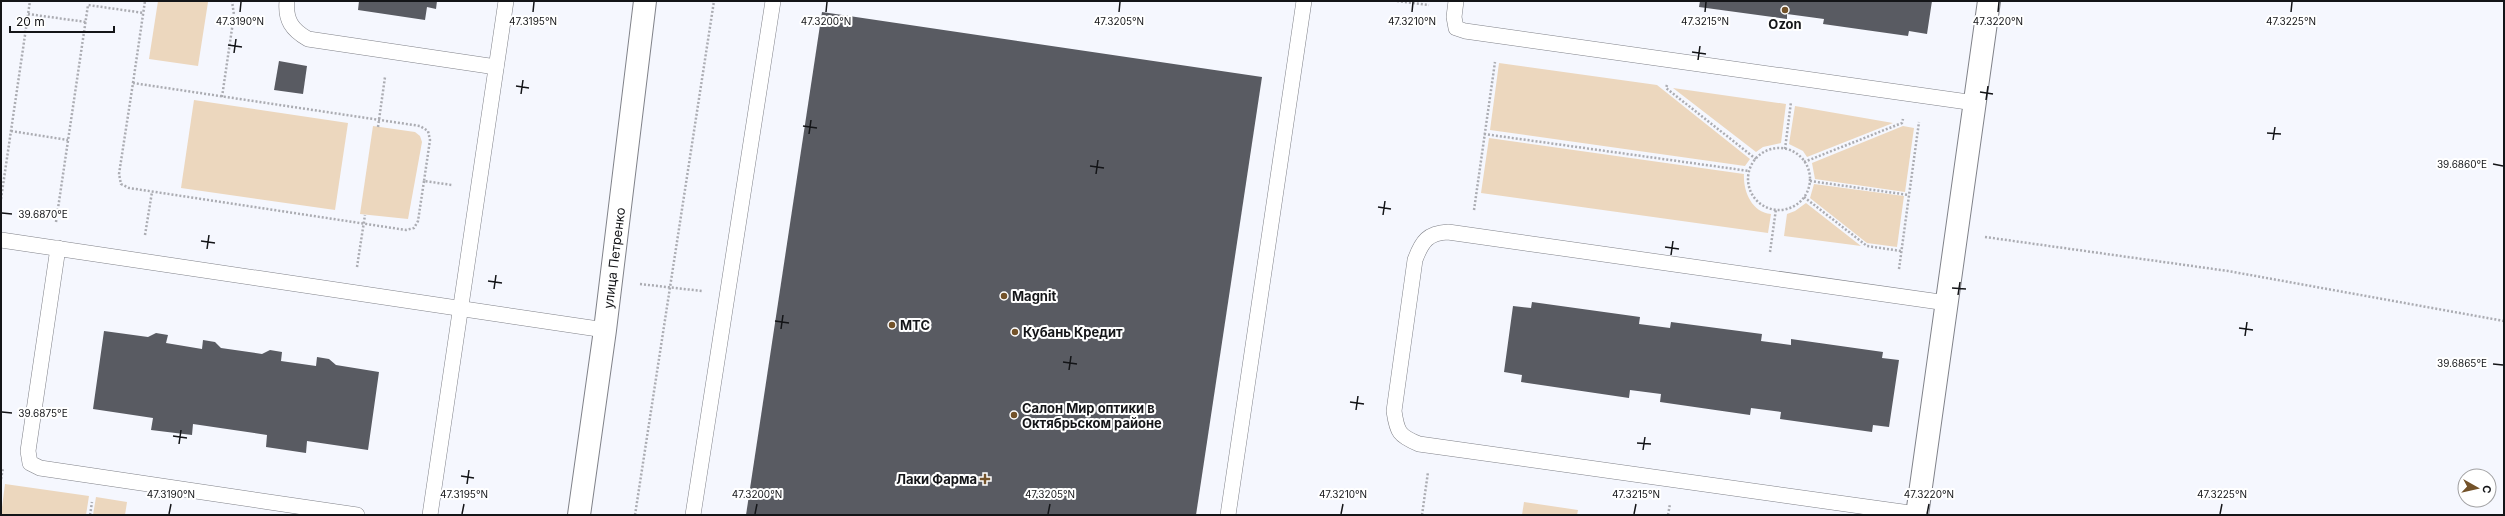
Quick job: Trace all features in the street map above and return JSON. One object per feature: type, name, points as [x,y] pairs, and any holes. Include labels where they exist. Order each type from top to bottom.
[{"type":"street","name":"улица Петренко","points":[[579,515],[605,330],[645,1]]},
{"type":"street","points":[[1917,515],[1989,1]]},
{"type":"lane","points":[[287,1],[287,19],[296,32],[308,39],[496,67]]},
{"type":"lane","points":[[430,515],[506,1]]},
{"type":"lane","points":[[693,515],[773,1]]},
{"type":"lane","points":[[1228,515],[1304,1]]},
{"type":"lane","points":[[1456,4],[1456,28],[1465,31],[1974,103]]},
{"type":"lane","points":[[1917,515],[1431,446],[1405,439],[1396,428],[1394,411],[1415,260],[1421,244],[1436,233],[1448,232],[1946,303]]},
{"type":"lane","points":[[1,240],[605,330]]},
{"type":"lane","points":[[55,248],[28,451],[30,463],[40,468],[357,515]]},
{"type":"path","points":[[1,199],[30,1]]},
{"type":"path","points":[[133,83],[420,126],[428,131],[430,140],[418,221],[414,228],[406,230],[152,192],[129,188],[121,184],[119,174],[145,1]]},
{"type":"path","points":[[222,96],[234,15],[232,1]]},
{"type":"path","points":[[635,515],[714,1]]},
{"type":"path","points":[[1396,1],[1456,4]]},
{"type":"path","points":[[55,248],[68,140],[88,5],[144,13]]},
{"type":"path","points":[[28,14],[86,22]]},
{"type":"path","points":[[1473,215],[1498,36]]},
{"type":"path","points":[[378,127],[389,51]]},
{"type":"path","points":[[1670,61],[1666,88],[1756,159]]},
{"type":"path","points":[[1785,149],[1795,78]]},
{"type":"path","points":[[1804,162],[1902,123],[1906,94]]},
{"type":"path","points":[[1898,272],[1923,96]]},
{"type":"path","points":[[11,131],[68,140]]},
{"type":"path","points":[[1484,134],[1749,171]]},
{"type":"path","points":[[1777,148],[1785,149],[1799,155],[1804,162],[1810,181],[1804,197],[1793,207],[1776,209],[1759,203],[1752,193],[1748,182],[1749,171],[1756,159],[1765,151],[1777,148]]},
{"type":"path","points":[[424,181],[478,189]]},
{"type":"path","points":[[1810,181],[1909,195]]},
{"type":"path","points":[[142,261],[152,192]]},
{"type":"path","points":[[1804,197],[1867,246],[1901,251]]},
{"type":"path","points":[[1770,254],[1776,209]]},
{"type":"path","points":[[353,293],[365,215]]},
{"type":"path","points":[[1956,234],[2228,270],[2504,321]]},
{"type":"path","points":[[611,280],[728,294]]},
{"type":"path","points":[[1422,515],[1431,446]]},
{"type":"shaded area","points":[[158,1],[208,2],[198,66],[149,59]]},
{"type":"shaded area","points":[[1499,63],[1657,85],[1750,159],[1745,166],[1490,130]]},
{"type":"shaded area","points":[[1673,88],[1786,104],[1781,143],[1763,147],[1756,152]]},
{"type":"shaded area","points":[[194,100],[348,123],[335,210],[181,188]]},
{"type":"shaded area","points":[[1795,106],[1893,123],[1807,157],[1803,151],[1789,144]]},
{"type":"shaded area","points":[[373,126],[415,132],[420,136],[422,142],[408,219],[360,214]]},
{"type":"shaded area","points":[[1903,126],[1914,128],[1905,192],[1815,179],[1812,163]]},
{"type":"shaded area","points":[[1489,138],[1744,174],[1745,187],[1753,205],[1764,212],[1771,214],[1768,233],[1481,193]]},
{"type":"shaded area","points":[[1814,184],[1904,196],[1897,247],[1867,243],[1810,198]]},
{"type":"shaded area","points":[[1806,203],[1861,246],[1784,236],[1787,214],[1795,211]]},
{"type":"shaded area","points":[[5,484],[89,496],[86,515],[1,515]]},
{"type":"shaded area","points":[[96,497],[127,502],[125,515],[93,515]]},
{"type":"shaded area","points":[[1524,502],[1578,510],[1577,515],[1522,515]]},
{"type":"building","points":[[359,1],[437,1],[436,9],[427,7],[425,20],[358,10]]},
{"type":"building","points":[[1700,1],[1932,1],[1927,34],[1909,31],[1908,36],[1823,24],[1824,19],[1787,14],[1787,19],[1699,7]]},
{"type":"building","name":"Magnit","points":[[822,12],[1262,77],[1196,515],[746,515]]},
{"type":"building","points":[[279,61],[307,66],[303,94],[274,90]]},
{"type":"building","points":[[1532,302],[1640,317],[1639,324],[1670,328],[1671,322],[1762,334],[1761,341],[1791,345],[1791,339],[1883,352],[1882,358],[1899,360],[1889,427],[1873,425],[1872,432],[1780,419],[1781,412],[1751,408],[1750,415],[1660,402],[1661,394],[1630,390],[1629,398],[1521,382],[1522,375],[1504,372],[1513,306],[1531,308]]},
{"type":"building","points":[[104,331],[148,337],[156,333],[168,335],[166,343],[202,349],[203,340],[215,342],[221,348],[262,354],[270,350],[282,352],[281,361],[316,366],[317,357],[329,359],[336,365],[379,372],[368,450],[307,441],[306,453],[266,447],[267,435],[193,424],[192,435],[151,430],[153,418],[93,409]]},
{"type":"place","name":"Ozon","points":[[1785,10]]},
{"type":"place","name":"Magnit","points":[[1004,296]]},
{"type":"place","name":"МТС","points":[[892,325]]},
{"type":"place","name":"Кубань Кредит","points":[[1015,332]]},
{"type":"place","name":"Салон Мир оптики в Октябрьском районе","points":[[1014,415]]},
{"type":"place","name":"Лаки Фарма","points":[[985,479]]}]
